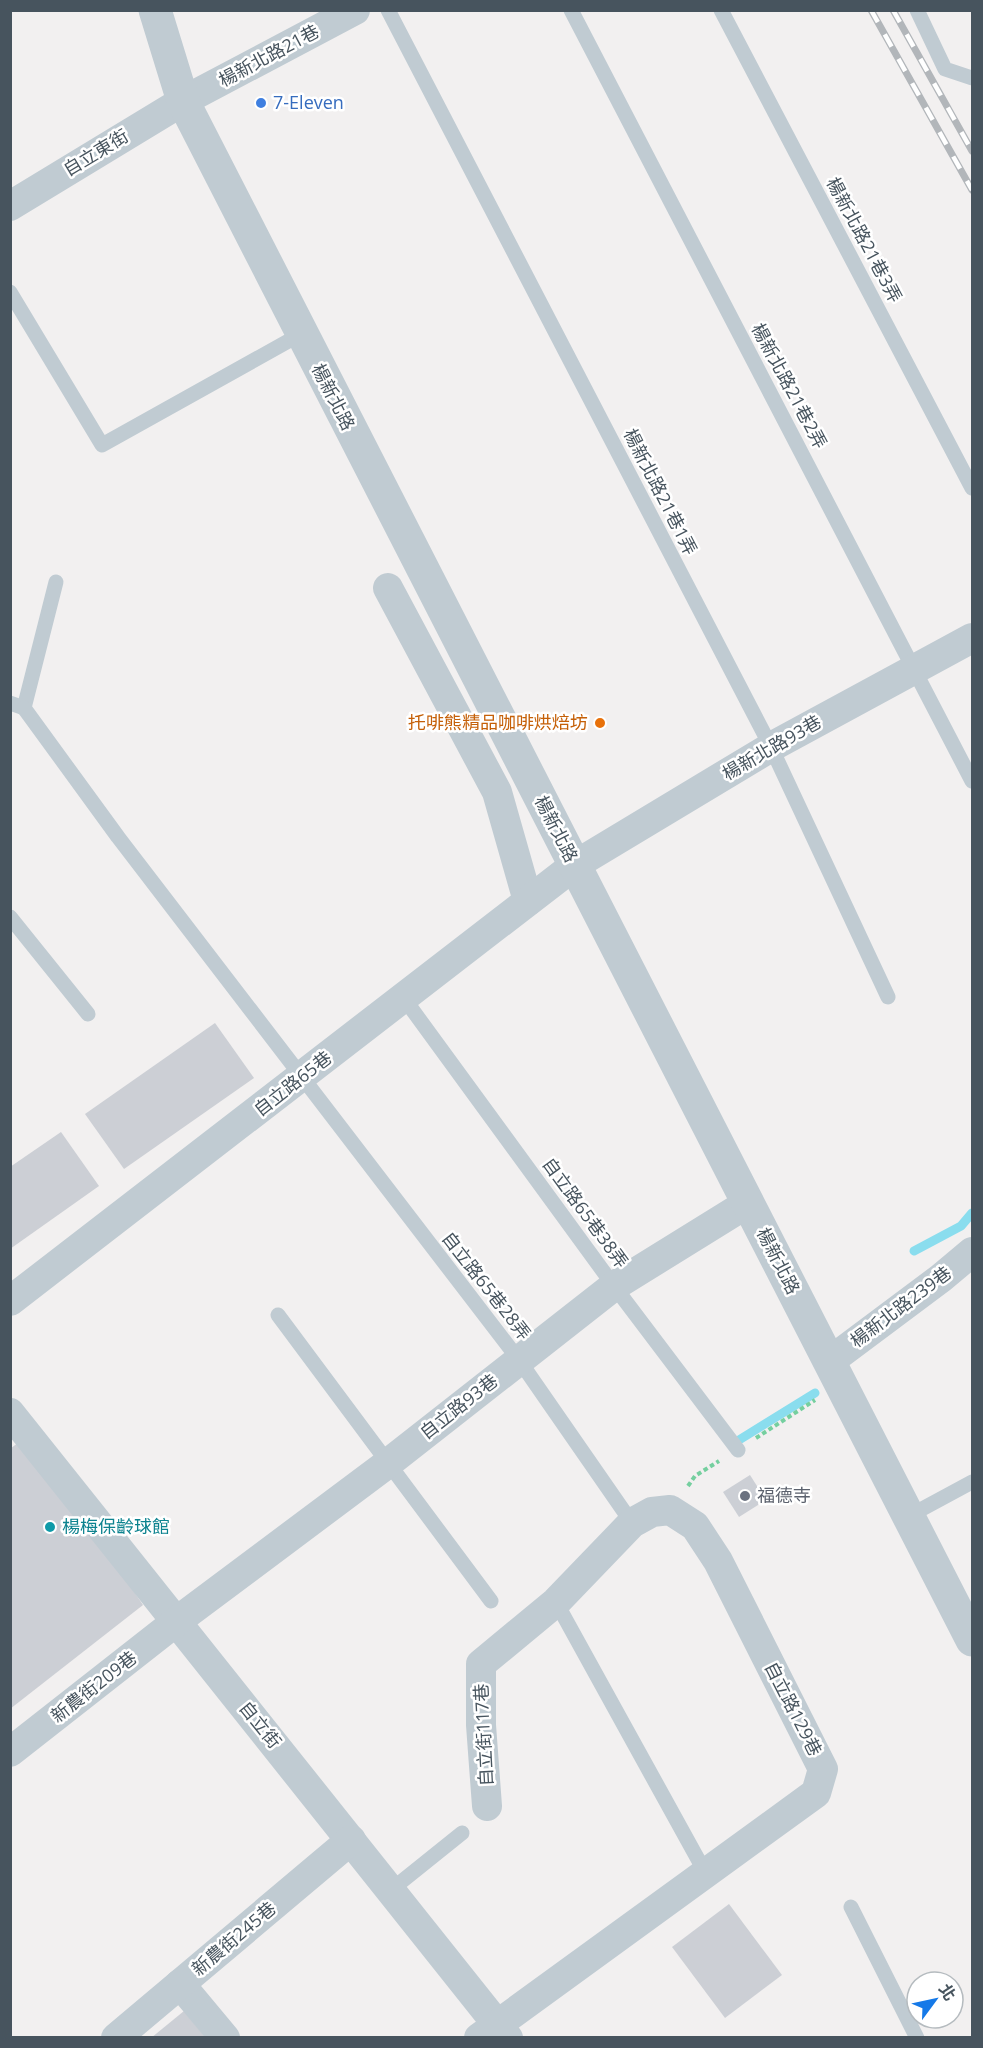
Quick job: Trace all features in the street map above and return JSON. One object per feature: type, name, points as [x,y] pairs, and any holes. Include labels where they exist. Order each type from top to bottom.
[{"type":"street","name":"楊新北路","points":[[154,10],[183,101],[972,1640]]},
{"type":"street","name":"楊新北路21巷","points":[[183,101],[355,10]]},
{"type":"street","name":"自立東街","points":[[10,206],[183,101]]},
{"type":"street","points":[[388,588],[497,792],[528,901]]},
{"type":"street","name":"楊新北路93巷","points":[[575,865],[771,747],[972,638]]},
{"type":"street","name":"自立路65巷","points":[[10,1301],[575,865]]},
{"type":"street","name":"自立路93巷","points":[[177,1621],[387,1464],[614,1286],[748,1203]]},
{"type":"street","name":"楊新北路239巷","points":[[830,1361],[970,1255]]},
{"type":"street","name":"自立街","points":[[10,1413],[391,1890],[495,2033]]},
{"type":"street","name":"自立路129巷","points":[[481,1664],[556,1602],[633,1523],[652,1512],[670,1510],[695,1526],[718,1561],[823,1769],[816,1793],[705,1872],[495,2033]]},
{"type":"street","name":"新農街209巷","points":[[10,1752],[177,1621]]},
{"type":"street","name":"自立街117巷","points":[[481,1664],[481,1725],[487,1806]]},
{"type":"street","name":"新農街245巷","points":[[116,2037],[351,1840]]},
{"type":"street","points":[[180,1984],[225,2037]]},
{"type":"lane","name":"楊新北路21巷1弄","points":[[388,10],[771,747],[888,997]]},
{"type":"lane","name":"楊新北路21巷2弄","points":[[571,10],[972,781]]},
{"type":"lane","name":"楊新北路21巷3弄","points":[[720,10],[972,488]]},
{"type":"lane","points":[[917,10],[945,69],[972,78]]},
{"type":"lane","points":[[10,292],[102,445],[301,334]]},
{"type":"lane","points":[[17,705],[56,582]]},
{"type":"lane","name":"自立路65巷28弄","points":[[17,705],[519,1360],[633,1523]]},
{"type":"lane","points":[[10,917],[88,1014]]},
{"type":"lane","name":"自立路65巷38弄","points":[[403,997],[614,1286],[738,1450]]},
{"type":"lane","points":[[278,1315],[491,1602]]},
{"type":"lane","points":[[909,1516],[972,1482]]},
{"type":"lane","points":[[556,1602],[705,1872]]},
{"type":"lane","points":[[391,1890],[462,1833]]},
{"type":"lane","points":[[852,1907],[917,2037]]},
{"type":"building","points":[[215,1023],[254,1078],[124,1169],[85,1114]]},
{"type":"building","points":[[61,1132],[99,1186],[10,1249],[10,1167]]},
{"type":"building","name":"楊梅保齡球館","points":[[28,1435],[143,1605],[10,1709],[10,1449]]},
{"type":"building","name":"福德寺","points":[[750,1475],[766,1500],[739,1517],[723,1492]]},
{"type":"building","points":[[729,1904],[782,1975],[725,2018],[672,1947]]},
{"type":"building","points":[[184,2011],[206,2038],[151,2038]]},
{"type":"waterway","points":[[914,1251],[961,1226],[972,1213]]},
{"type":"waterway","points":[[739,1440],[815,1393]]},
{"type":"railway","points":[[871,10],[972,190]]},
{"type":"railway","points":[[893,10],[972,151]]},
{"type":"place","name":"7-Eleven","points":[[261,103]]},
{"type":"place","name":"托啡熊精品咖啡烘焙坊","points":[[600,723]]},
{"type":"place","name":"福德寺","points":[[745,1496]]},
{"type":"place","name":"楊梅保齡球館","points":[[50,1527]]}]
